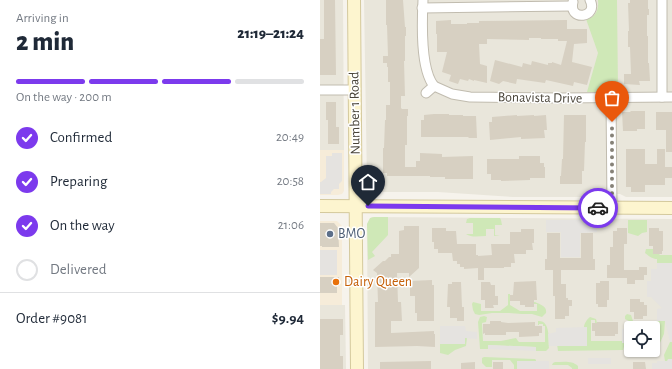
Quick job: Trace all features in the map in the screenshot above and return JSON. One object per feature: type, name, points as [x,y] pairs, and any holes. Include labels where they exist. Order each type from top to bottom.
[{"type":"main road","name":"Number 1 Road","points":[[354,0],[357,369]]},
{"type":"main road","points":[[320,206],[672,208]]},
{"type":"street","points":[[426,93],[434,86],[429,78],[424,56],[422,4],[573,3],[573,9],[580,15],[588,13],[592,4],[590,0]]},
{"type":"street","points":[[662,0],[662,98]]},
{"type":"street","name":"Bonavista Drive","points":[[434,86],[446,93],[460,96],[562,98],[672,97]]},
{"type":"street","points":[[320,90],[355,90]]},
{"type":"street","points":[[612,98],[612,208]]},
{"type":"shaded area","points":[[320,0],[343,0],[344,150],[320,150]]},
{"type":"shaded area","points":[[364,0],[672,0],[672,197],[626,197],[620,194],[602,194],[597,197],[513,197],[438,192],[376,192],[370,190],[367,184]]},
{"type":"shaded area","points":[[320,150],[344,150],[344,191],[342,194],[320,195]]},
{"type":"shaded area","points":[[332,153],[342,153],[342,181],[339,184],[339,189],[334,189],[331,194],[320,194],[320,182],[326,178],[326,156],[332,156]]},
{"type":"shaded area","points":[[372,217],[672,219],[672,369],[368,369],[367,224]]},
{"type":"shaded area","points":[[546,220],[597,220],[597,232],[580,233],[580,257],[561,257],[561,232],[546,232]]},
{"type":"shaded area","points":[[320,221],[337,221],[342,226],[342,305],[320,305]]},
{"type":"shaded area","points":[[320,250],[337,250],[337,275],[320,275]]},
{"type":"shaded area","points":[[657,263],[672,263],[672,342],[670,342],[665,321],[657,321],[657,309],[662,308],[651,297],[647,297],[647,281],[651,281],[651,269],[657,269]]},
{"type":"shaded area","points":[[320,305],[345,305],[346,369],[320,369]]},
{"type":"shaded area","points":[[440,326],[465,326],[466,331],[477,332],[477,339],[465,338],[465,344],[440,344]]},
{"type":"shaded area","points":[[587,327],[587,346],[549,346],[548,334],[556,332],[556,328]]},
{"type":"shaded area","points":[[622,329],[624,329],[624,343],[622,343]]},
{"type":"shaded area","points":[[488,345],[536,347],[536,351],[488,349]]},
{"type":"shaded area","points":[[588,358],[611,358],[611,364],[588,364]]},
{"type":"shaded area","points":[[668,359],[672,359],[672,369],[652,369],[652,363],[657,363],[657,361],[667,361]]},
{"type":"shaded area","points":[[517,361],[549,361],[549,369],[517,369]]},
{"type":"green space","points":[[598,0],[617,0],[618,90],[598,90],[598,92],[587,92],[598,53],[586,19],[592,17],[596,12]]},
{"type":"green space","points":[[388,217],[388,235],[372,252],[375,256],[368,260],[367,224],[370,218]]},
{"type":"green space","points":[[500,218],[502,225],[495,225],[495,235],[500,235],[494,236],[494,229],[486,229],[486,236],[473,236],[466,234],[473,234],[473,223],[466,223],[467,219]]},
{"type":"green space","points":[[628,220],[647,220],[647,232],[638,236],[628,233]]},
{"type":"green space","points":[[646,249],[653,249],[653,254],[672,255],[672,263],[657,263],[657,259],[652,258],[645,253]]},
{"type":"green space","points":[[508,294],[510,294],[510,305],[520,311],[537,311],[537,304],[534,304],[535,302],[545,307],[546,313],[542,317],[532,314],[475,314],[472,304],[473,302],[481,304],[481,311],[500,311],[508,305]]},
{"type":"green space","points":[[627,314],[631,315],[633,321],[625,319]]},
{"type":"green space","points":[[480,317],[487,317],[486,322],[482,323],[483,341],[501,341],[516,338],[519,342],[545,342],[545,326],[543,326],[543,324],[538,325],[538,321],[545,324],[547,327],[549,348],[546,351],[536,351],[536,347],[489,345],[488,349],[480,349],[478,322]]},
{"type":"green space","points":[[590,317],[596,319],[597,323],[595,323],[595,320],[591,320],[591,341],[622,341],[622,343],[624,343],[623,350],[558,351],[557,344],[586,327],[584,327]]},
{"type":"green space","points":[[660,321],[665,321],[664,334],[660,343]]},
{"type":"green space","points":[[465,338],[467,338],[466,346],[455,350],[448,355],[440,353],[440,344],[465,344]]},
{"type":"green space","points":[[670,342],[672,342],[672,359],[665,361],[664,355]]},
{"type":"green space","points":[[482,358],[535,359],[536,365],[517,361],[517,369],[514,369],[514,365],[510,360],[492,360],[492,367],[486,367],[482,363]]},
{"type":"green space","points":[[555,362],[573,363],[578,366],[578,369],[572,369],[568,365],[552,365]]},
{"type":"building","points":[[324,0],[335,0],[336,75],[320,75],[320,39],[324,39]]},
{"type":"building","points":[[386,0],[403,0],[406,27],[404,61],[405,96],[401,96],[401,108],[408,109],[405,167],[416,167],[416,161],[420,161],[420,153],[442,154],[442,157],[473,156],[473,179],[445,179],[445,177],[430,176],[387,176],[387,173],[383,173],[386,105],[390,105],[390,82],[388,82],[388,67],[387,63],[383,63],[383,56],[388,56]]},
{"type":"building","points":[[630,0],[648,0],[649,15],[647,15],[647,36],[650,81],[639,81],[640,85],[624,84],[624,74],[631,74],[630,47],[628,47],[628,3],[630,3]]},
{"type":"building","points":[[451,20],[451,24],[467,24],[479,23],[479,21],[567,20],[567,29],[587,29],[587,43],[574,44],[572,62],[592,67],[587,85],[574,82],[573,86],[546,80],[545,83],[517,79],[516,84],[503,81],[499,84],[490,81],[495,60],[522,67],[523,63],[531,65],[532,61],[548,65],[548,63],[552,62],[561,65],[567,41],[541,38],[529,38],[529,40],[487,39],[487,44],[479,44],[480,64],[487,66],[487,83],[469,79],[468,81],[460,79],[458,84],[449,81],[451,75],[442,72],[447,52],[437,52],[436,21]]},
{"type":"building","points":[[326,102],[336,102],[336,127],[339,127],[339,144],[328,144]]},
{"type":"building","points":[[645,111],[645,129],[637,129],[637,131],[623,131],[622,112]]},
{"type":"building","points":[[656,112],[672,112],[672,152],[666,152],[666,130],[656,130]]},
{"type":"building","points":[[424,115],[476,116],[477,138],[421,137],[421,120],[424,120]]},
{"type":"building","points":[[546,115],[547,130],[544,130],[545,138],[521,139],[521,137],[490,140],[489,122],[492,122],[492,117]]},
{"type":"building","points":[[564,115],[586,115],[586,142],[584,171],[582,171],[582,184],[560,184],[563,159]]},
{"type":"building","points":[[626,149],[645,149],[645,164],[657,164],[657,149],[665,149],[665,167],[672,167],[672,178],[665,178],[665,185],[645,185],[645,192],[631,192],[631,187],[626,187]]},
{"type":"building","points":[[519,156],[540,156],[540,163],[544,163],[545,167],[545,178],[530,178],[530,180],[491,180],[491,174],[487,174],[487,159],[519,159]]},
{"type":"building","points":[[320,223],[334,223],[338,228],[339,247],[320,246]]},
{"type":"building","points":[[404,226],[419,226],[419,268],[409,277],[409,273],[397,273],[398,302],[401,302],[402,321],[391,321],[391,333],[434,331],[435,347],[375,347],[375,302],[378,302],[377,273],[373,270],[383,261],[391,257],[391,254],[399,254],[399,231],[404,230]]},
{"type":"building","points":[[432,228],[446,228],[446,231],[456,231],[457,244],[476,244],[476,255],[478,256],[492,255],[491,244],[510,244],[510,232],[521,232],[521,229],[534,229],[534,243],[532,243],[533,250],[526,250],[526,254],[514,254],[515,263],[511,263],[511,267],[484,268],[484,280],[478,280],[478,268],[464,269],[464,267],[460,267],[460,264],[457,264],[457,261],[453,261],[452,253],[438,253],[438,249],[434,249],[434,242],[432,242]]},
{"type":"building","points":[[617,228],[627,228],[627,244],[624,244],[624,270],[639,270],[639,267],[647,267],[647,275],[644,275],[644,280],[635,280],[635,284],[627,284],[627,278],[607,278],[607,265],[610,265],[610,247],[613,247],[613,231],[617,231]]},
{"type":"building","points":[[649,228],[659,228],[659,231],[663,231],[662,254],[653,254],[653,246],[649,246]]},
{"type":"building","points":[[547,233],[560,233],[560,258],[581,258],[581,233],[593,233],[593,259],[595,259],[595,270],[561,270],[561,284],[566,284],[566,298],[568,298],[568,300],[572,300],[572,306],[569,306],[569,316],[565,316],[565,319],[555,319],[553,270],[545,270],[545,259],[547,259]]},
{"type":"building","points":[[320,277],[339,277],[337,293],[320,293]]},
{"type":"building","points":[[432,280],[432,285],[434,285],[434,321],[417,321],[417,313],[415,313],[415,296],[410,296],[410,281]]},
{"type":"building","points":[[536,281],[537,300],[534,300],[534,307],[525,307],[525,305],[520,305],[520,301],[510,301],[510,295],[513,295],[514,282]]},
{"type":"building","points":[[600,281],[609,281],[609,300],[607,300],[607,307],[598,307],[598,304],[596,304],[596,283],[600,283]]},
{"type":"building","points":[[452,282],[461,282],[464,321],[457,321],[457,318],[450,318],[450,307],[447,307],[448,284],[452,284]]},
{"type":"building","points":[[481,282],[490,282],[491,285],[495,285],[495,296],[498,296],[498,305],[493,305],[494,308],[485,308],[485,300],[481,300]]},
{"type":"building","points":[[630,299],[640,299],[640,302],[644,302],[644,305],[647,305],[647,316],[643,316],[643,319],[634,319],[634,312],[630,312]]},
{"type":"building","points":[[320,319],[343,319],[343,335],[340,335],[340,356],[343,356],[343,369],[320,369]]},
{"type":"building","points":[[490,321],[501,321],[508,323],[535,322],[535,326],[542,326],[542,333],[539,333],[539,336],[519,337],[519,332],[506,332],[506,335],[485,335],[485,333],[483,334],[483,324],[490,324]]},
{"type":"building","points":[[618,322],[618,334],[615,334],[615,336],[595,336],[595,331],[592,331],[592,323]]},
{"type":"building","points":[[431,361],[431,369],[380,369],[380,362]]},
{"type":"building","points":[[475,362],[475,369],[461,369],[461,363]]},
{"type":"building","points":[[493,362],[503,362],[503,369],[493,369]]},
{"type":"building","points":[[633,362],[645,362],[646,369],[633,369]]},
{"type":"way so far","points":[[598,208],[612,208],[612,122]]},
{"type":"place","name":"BMO","points":[[330,234]]},
{"type":"place","name":"Dairy Queen","points":[[336,282]]},
{"type":"route","points":[[368,206],[598,208]]}]
